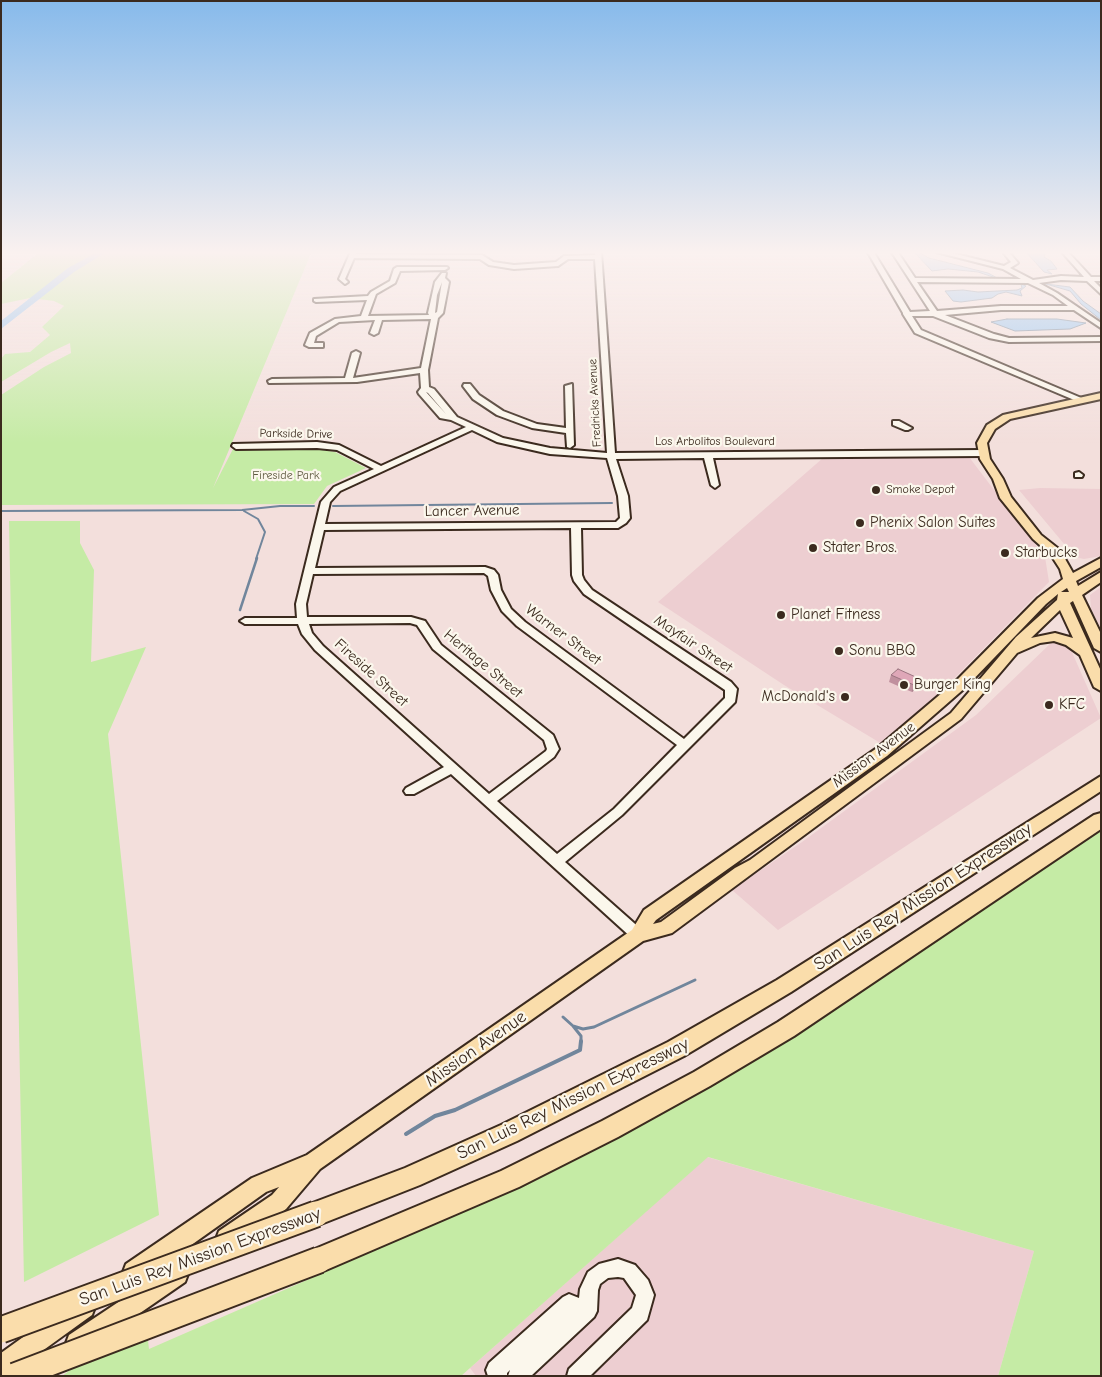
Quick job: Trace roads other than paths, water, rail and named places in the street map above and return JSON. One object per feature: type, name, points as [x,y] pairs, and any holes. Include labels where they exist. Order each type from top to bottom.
[{"type":"highway","name":"San Luis Rey Mission Expressway","points":[[1,1330],[316,1214],[411,1177],[508,1133],[676,1049],[784,986],[1101,782]]},
{"type":"highway","name":"San Luis Rey Mission Expressway","points":[[15,1376],[319,1260],[510,1179],[610,1129],[702,1079],[786,1030],[1101,820]]},
{"type":"main road","points":[[1101,396],[1007,418],[991,427],[983,438],[983,453],[1000,484],[1024,513],[1050,538],[1101,648]]},
{"type":"main road","points":[[1024,513],[1037,537],[1056,553]]},
{"type":"main road","name":"Mission Avenue","points":[[638,935],[650,915],[882,752],[961,684],[1042,601],[1069,580],[1101,562]]},
{"type":"main road","name":"Mission Avenue","points":[[1,1367],[259,1185],[314,1162],[638,935],[666,928],[908,754],[956,716],[1008,655],[1062,602],[1101,576]]},
{"type":"main road","points":[[1069,580],[1062,602],[1101,687]]},
{"type":"main road","points":[[1008,655],[1037,640],[1056,637],[1070,642],[1084,653]]},
{"type":"main road","points":[[985,683],[981,677],[995,659],[990,654]]},
{"type":"main road","points":[[956,716],[946,709],[964,690],[961,684]]},
{"type":"main road","points":[[908,754],[906,744],[933,723],[932,719],[926,715]]},
{"type":"main road","points":[[834,807],[831,799],[842,789],[840,781]]},
{"type":"main road","points":[[812,823],[811,812],[821,802],[819,796]]},
{"type":"main road","name":"Mission Avenue","points":[[30,1376],[279,1202],[314,1162]]},
{"type":"street","name":"Fredricks Avenue","points":[[602,315],[611,456],[623,496],[625,518],[623,522]]},
{"type":"street","points":[[911,315],[918,331],[1082,400]]},
{"type":"street","points":[[938,315],[992,336],[1009,340],[1101,339]]},
{"type":"street","points":[[1085,315],[1101,326]]},
{"type":"street","points":[[374,333],[379,317]]},
{"type":"street","points":[[320,345],[309,345],[313,335],[319,330],[346,318],[435,317]]},
{"type":"street","name":"Los Arbolitos Boulevard","points":[[435,317],[424,370],[426,388],[422,392],[443,416],[453,418],[470,428],[508,442],[550,451],[611,456],[983,453]]},
{"type":"street","points":[[348,380],[356,353]]},
{"type":"street","points":[[272,381],[348,380],[424,370]]},
{"type":"street","points":[[467,386],[476,397],[500,414],[535,426],[569,431]]},
{"type":"street","points":[[569,386],[570,445]]},
{"type":"street","points":[[896,423],[908,428]]},
{"type":"street","points":[[302,620],[301,604],[326,502],[337,489],[379,468],[470,428]]},
{"type":"street","name":"Parkside Drive","points":[[236,446],[317,445],[339,448],[379,468]]},
{"type":"street","points":[[708,455],[715,485]]},
{"type":"street","name":"Lancer Avenue","points":[[320,527],[576,525],[618,524],[623,522]]},
{"type":"street","name":"Mayfair Street","points":[[556,862],[618,812],[731,699],[731,689],[588,592],[579,582],[577,575],[576,525]]},
{"type":"street","name":"Warner Street","points":[[309,571],[484,570],[490,572],[493,575],[496,590],[507,611],[685,745]]},
{"type":"street","name":"Fireside Street","points":[[302,620],[307,634],[319,648],[638,935]]},
{"type":"street","name":"Heritage Street","points":[[245,621],[411,620],[421,623],[436,647],[549,738],[553,749],[550,754],[489,801]]},
{"type":"street","points":[[410,791],[452,768]]},
{"type":"street","points":[[517,1376],[588,1311],[589,1289],[594,1278],[605,1270],[618,1268],[629,1271],[642,1286],[645,1295],[640,1313],[576,1376]]},
{"type":"street","points":[[498,1376],[496,1370],[569,1303],[588,1311]]},
{"type":"water","points":[[1007,319],[1057,319],[1086,323],[1070,329],[1015,331],[991,322]]},
{"type":"waterway","points":[[1,326],[14,315]]},
{"type":"waterway","points":[[333,506],[612,503]]},
{"type":"waterway","points":[[1,511],[242,510],[280,506],[314,506]]},
{"type":"waterway","points":[[244,511],[258,519],[265,532],[256,559]]},
{"type":"waterway","points":[[240,610],[257,558]]},
{"type":"waterway","points":[[573,1026],[583,1029],[594,1027],[695,980]]},
{"type":"waterway","points":[[563,1017],[573,1026]]},
{"type":"waterway","points":[[573,1026],[581,1036],[581,1041]]},
{"type":"waterway","points":[[406,1134],[435,1116],[455,1110],[580,1050],[581,1041]]},
{"type":"place","name":"Smoke Depot","points":[[876,490]]},
{"type":"place","name":"Phenix Salon Suites","points":[[860,523]]},
{"type":"place","name":"Stater Bros.","points":[[813,548]]},
{"type":"place","name":"Starbucks","points":[[1005,553]]},
{"type":"place","name":"Planet Fitness","points":[[781,615]]},
{"type":"place","name":"Sonu BBQ","points":[[839,651]]},
{"type":"place","name":"Burger King","points":[[904,685]]},
{"type":"place","name":"McDonald's","points":[[845,697]]},
{"type":"place","name":"KFC","points":[[1049,705]]},
{"type":"park label","name":"Fireside Park","points":[[286,476]]}]
